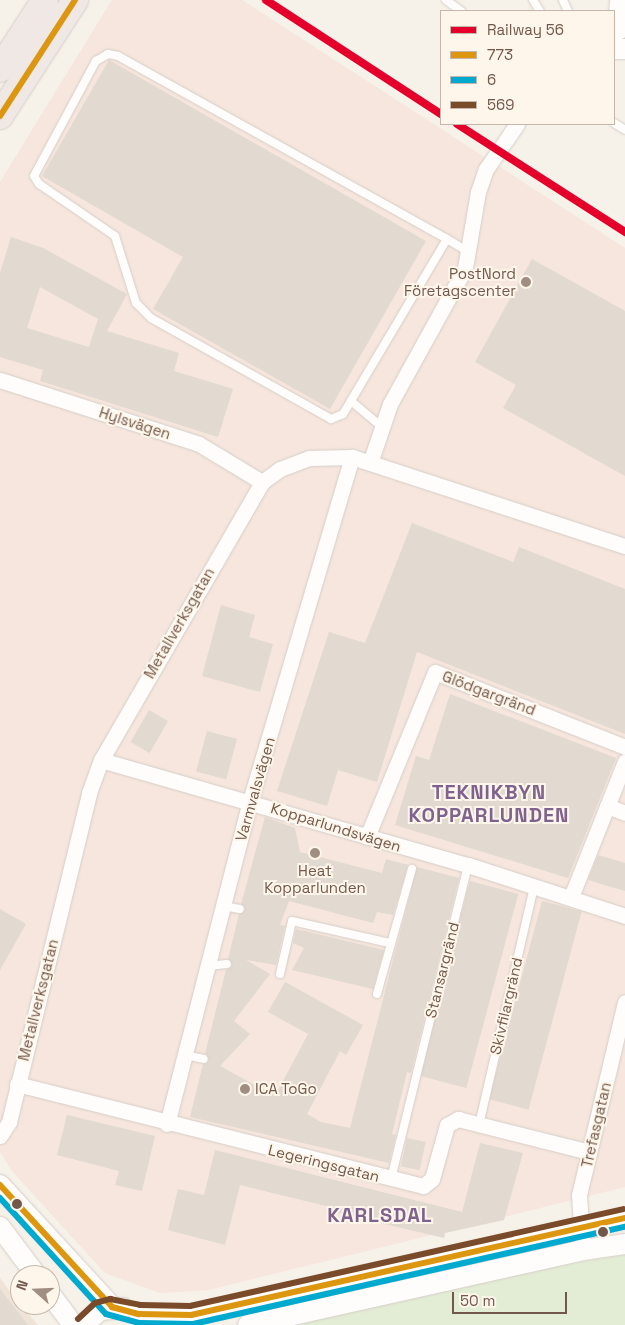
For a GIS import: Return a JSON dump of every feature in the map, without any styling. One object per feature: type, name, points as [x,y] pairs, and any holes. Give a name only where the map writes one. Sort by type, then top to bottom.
[{"type":"highway","points":[[0,69],[45,0]]},
{"type":"highway","points":[[0,116],[75,0]]},
{"type":"main road","points":[[620,0],[618,34],[625,49]]},
{"type":"main road","points":[[0,1185],[112,1307],[144,1320],[191,1315],[581,1225],[625,1218]]},
{"type":"main road","points":[[0,1227],[28,1265]]},
{"type":"main road","points":[[248,1325],[583,1250],[625,1244]]},
{"type":"main road","points":[[60,1307],[73,1325]]},
{"type":"main road","points":[[84,1325],[100,1310],[112,1307]]},
{"type":"street","points":[[370,463],[390,404],[466,268],[478,192],[486,169],[516,125]]},
{"type":"street","name":"Hylsvägen","points":[[0,380],[199,444],[262,482]]},
{"type":"street","name":"Metallverksgatan","points":[[0,1136],[9,1122],[89,792],[101,760],[262,482],[280,469],[309,458],[352,457],[625,546]]},
{"type":"street","name":"Varmvalsvägen","points":[[167,1124],[250,801],[352,457]]},
{"type":"street","name":"Glödgargränd","points":[[367,837],[435,672],[625,747]]},
{"type":"street","name":"Kopparlundsvägen","points":[[101,760],[250,801],[570,897]]},
{"type":"street","points":[[625,761],[570,897],[625,916]]},
{"type":"street","points":[[607,806],[625,813]]},
{"type":"street","name":"Trefasgatan","points":[[583,1250],[579,1195],[625,1002]]},
{"type":"street","name":"Legeringsgatan","points":[[17,1084],[167,1124],[327,1157],[390,1180],[422,1186],[432,1179],[447,1125],[458,1119],[478,1126],[589,1152]]},
{"type":"lane","points":[[446,0],[460,10]]},
{"type":"lane","points":[[447,239],[343,414],[331,419],[321,416],[151,318],[136,304],[115,236],[39,184],[34,176],[37,166],[96,61],[108,54],[118,56],[447,239],[469,252]]},
{"type":"lane","points":[[351,401],[382,427]]},
{"type":"lane","name":"Stansargränd","points":[[390,1180],[468,865]]},
{"type":"lane","points":[[377,994],[412,869]]},
{"type":"lane","name":"Skivfilargränd","points":[[478,1126],[534,886]]},
{"type":"lane","points":[[224,906],[240,909]]},
{"type":"lane","points":[[280,974],[292,921],[390,943]]},
{"type":"lane","points":[[208,966],[227,964]]},
{"type":"lane","points":[[185,1055],[204,1059]]},
{"type":"shaded area","points":[[112,0],[242,0],[625,248],[625,1187],[209,1290],[160,1293],[105,1273],[12,1171],[0,1152],[0,182]]},
{"type":"shaded area","points":[[0,1278],[10,1292],[10,1315],[29,1315],[38,1325],[0,1325]]},
{"type":"green space","points":[[625,1254],[625,1325],[293,1325],[532,1270]]},
{"type":"building","points":[[109,60],[426,241],[330,409],[153,309],[183,257],[42,176]]},
{"type":"building","points":[[11,237],[43,248],[127,294],[107,331],[179,353],[174,371],[233,389],[218,437],[40,381],[43,370],[0,357],[0,273]],"holes":[[[40,287],[98,319],[89,347],[27,328]]]},
{"type":"building","points":[[532,259],[625,311],[625,476],[503,408],[516,385],[475,362]]},
{"type":"building","points":[[412,523],[513,562],[519,547],[625,589],[625,734],[417,652],[377,782],[338,770],[327,806],[277,791],[329,632],[365,643]]},
{"type":"building","points":[[221,605],[255,615],[249,637],[273,644],[260,692],[202,676]]},
{"type":"building","points":[[450,694],[616,758],[568,878],[395,825],[416,756],[429,760]]},
{"type":"building","points":[[149,710],[168,721],[150,753],[130,742]]},
{"type":"building","points":[[207,731],[237,739],[226,780],[196,772]]},
{"type":"building","points":[[265,817],[295,828],[300,852],[382,873],[386,859],[408,865],[393,915],[377,912],[373,923],[289,901],[280,925],[285,926],[276,965],[246,960],[270,974],[234,1021],[250,1034],[220,1066],[275,1096],[308,1034],[268,1012],[285,982],[363,1025],[346,1055],[340,1051],[307,1114],[321,1122],[350,1128],[417,867],[459,878],[411,1073],[407,1072],[392,1134],[396,1135],[389,1163],[190,1117],[203,1064],[209,1061],[205,1054],[226,970],[232,966],[228,959],[239,914],[245,910],[241,904]]},
{"type":"building","points":[[598,855],[625,863],[625,891],[588,880]]},
{"type":"building","points":[[470,881],[518,894],[466,1088],[418,1075]]},
{"type":"building","points":[[542,901],[582,912],[529,1110],[489,1099]]},
{"type":"building","points":[[0,909],[26,924],[0,970]]},
{"type":"building","points":[[296,929],[384,950],[373,989],[292,970],[304,948],[293,943]]},
{"type":"building","points":[[67,1115],[155,1136],[142,1191],[115,1185],[119,1171],[57,1155]]},
{"type":"building","points":[[407,1138],[426,1142],[420,1170],[401,1166]]},
{"type":"building","points":[[480,1143],[523,1153],[504,1220],[445,1233],[444,1238],[329,1211],[330,1207],[240,1185],[225,1245],[168,1230],[178,1189],[204,1195],[215,1150],[462,1212]]},
{"type":"building","points":[[0,1289],[10,1302],[10,1315],[20,1315],[28,1325],[0,1325]]},
{"type":"rail line","name":"56","points":[[266,0],[440,113]]},
{"type":"rail line","name":"56","points":[[459,125],[625,232]]},
{"type":"transit line","name":"773","points":[[0,116],[75,0]]},
{"type":"transit line","name":"773","points":[[0,1185],[112,1307],[139,1314],[191,1315],[625,1218]]},
{"type":"transit line","name":"6","points":[[0,1198],[106,1314],[139,1323],[193,1324],[625,1227]]},
{"type":"transit line","name":"569","points":[[78,1319],[95,1303],[110,1299],[140,1305],[190,1306],[623,1209]]},
{"type":"place","name":"PostNord Företagscenter","points":[[526,282]]},
{"type":"place","name":"Heat Kopparlunden","points":[[315,853]]},
{"type":"place","name":"ICA ToGo","points":[[245,1089]]},
{"type":"district","name":"TEKNIKBYN KOPPARLUNDEN","points":[[489,804]]},
{"type":"district","name":"KARLSDAL","points":[[380,1215]]}]
